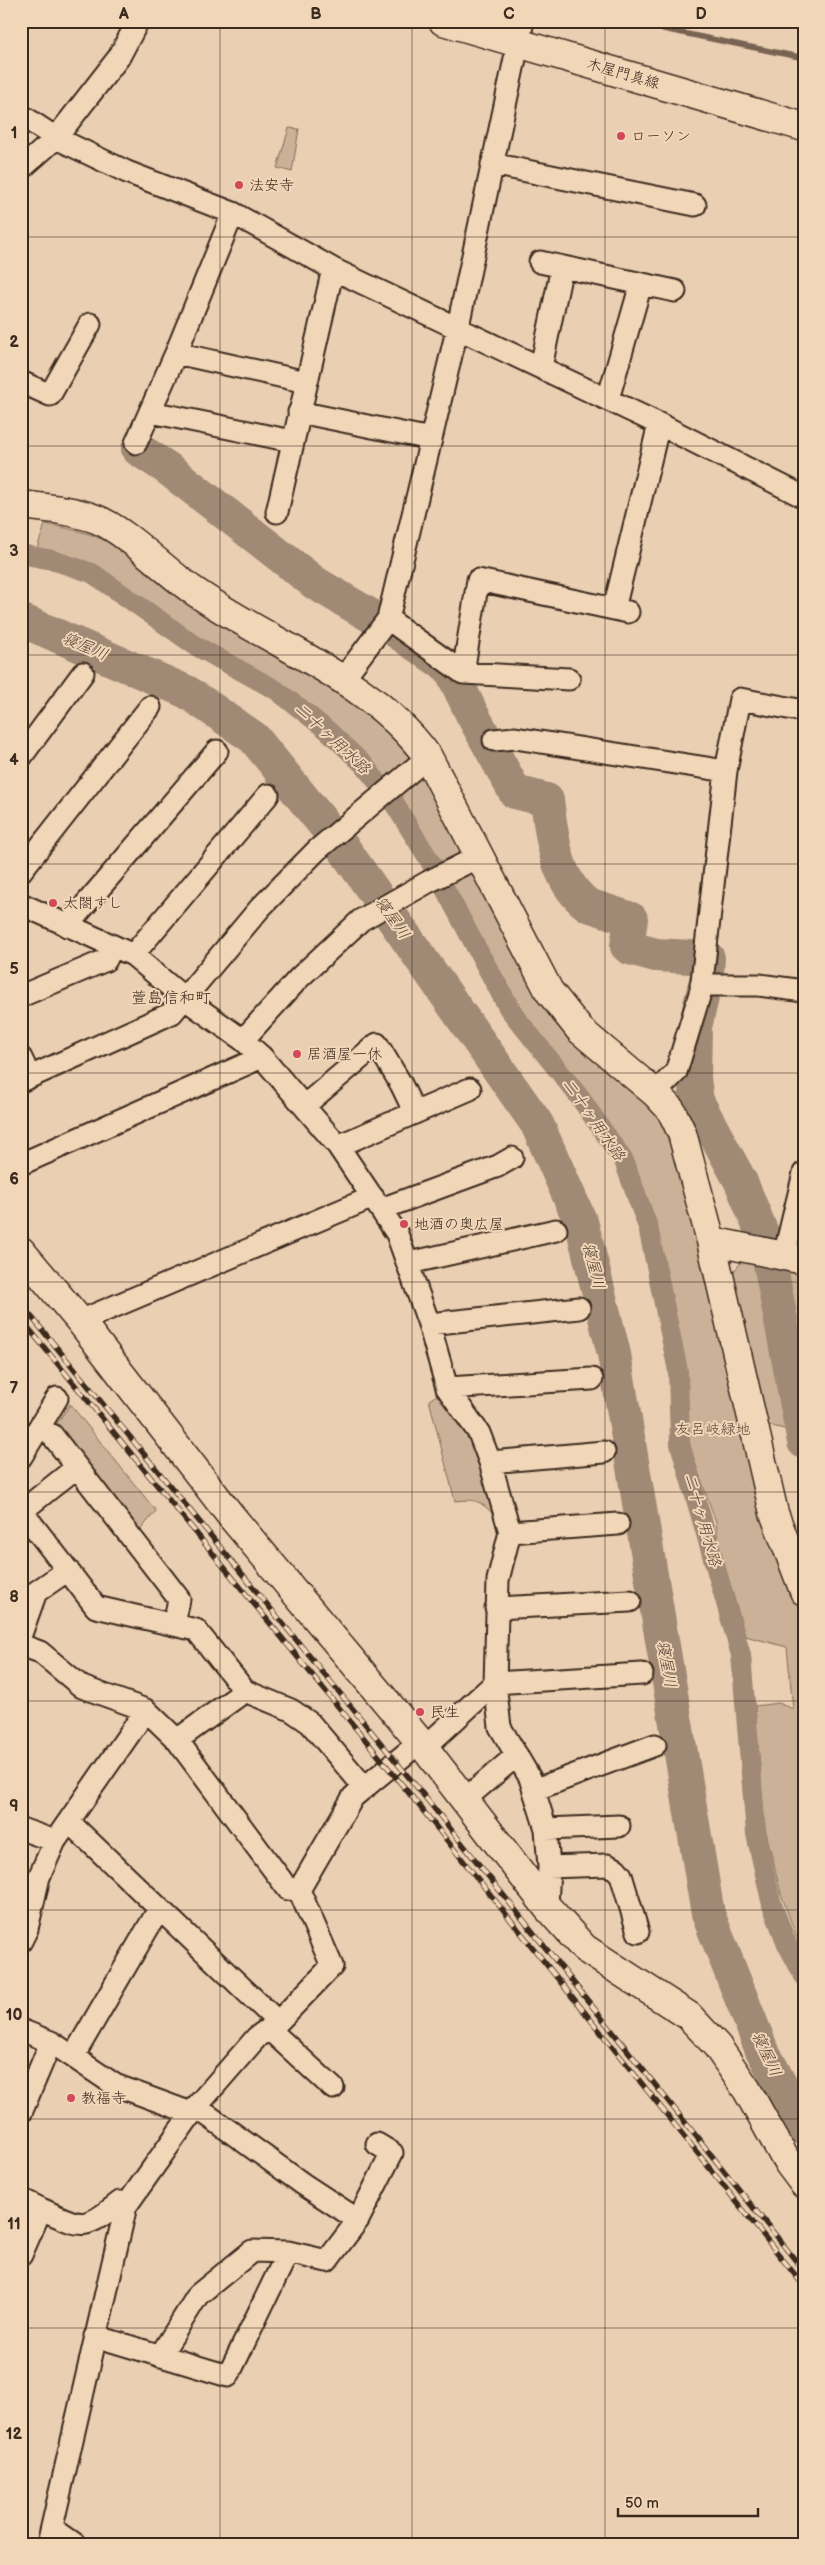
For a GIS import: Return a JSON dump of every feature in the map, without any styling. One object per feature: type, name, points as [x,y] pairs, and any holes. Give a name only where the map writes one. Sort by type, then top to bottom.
[{"type":"street","points":[[21,169],[56,138],[119,57],[138,21]]},
{"type":"street","name":"木屋門真線","points":[[443,21],[521,32],[804,127]]},
{"type":"street","points":[[343,679],[386,622],[458,326],[521,32]]},
{"type":"street","points":[[21,115],[56,138],[127,172],[233,213],[333,269],[458,326],[804,497]]},
{"type":"street","points":[[492,164],[695,206]]},
{"type":"street","points":[[136,443],[176,353],[233,213]]},
{"type":"street","points":[[540,262],[675,291]]},
{"type":"street","points":[[541,367],[562,267]]},
{"type":"street","points":[[277,512],[333,269]]},
{"type":"street","points":[[608,399],[640,284]]},
{"type":"street","points":[[21,382],[50,396],[90,324]]},
{"type":"street","points":[[176,353],[306,382]]},
{"type":"street","points":[[151,412],[292,441]]},
{"type":"street","points":[[299,412],[431,440]]},
{"type":"street","points":[[463,673],[478,580],[621,611],[658,424]]},
{"type":"street","points":[[21,505],[73,512],[97,520],[113,529],[191,589],[343,679],[402,728],[418,765],[548,991],[580,1030],[655,1093],[671,1110],[682,1133],[711,1241],[774,1513],[804,1591]]},
{"type":"street","points":[[386,622],[463,673],[569,679]]},
{"type":"street","points":[[21,757],[83,674]]},
{"type":"street","points":[[655,1093],[676,1072],[701,985],[726,771],[740,699],[804,711]]},
{"type":"street","points":[[21,871],[150,707]]},
{"type":"street","points":[[494,740],[515,738],[726,771]]},
{"type":"street","points":[[67,926],[217,751]]},
{"type":"street","points":[[21,1058],[26,1079],[172,1013],[186,1000],[260,908],[323,845],[418,765]]},
{"type":"street","points":[[133,955],[268,795]]},
{"type":"street","points":[[243,1040],[298,978],[361,920],[428,882],[474,860]]},
{"type":"street","points":[[21,904],[133,955],[186,1000],[243,1040],[262,1057],[338,1146],[397,1234],[409,1263],[429,1324],[447,1388],[479,1433],[490,1462],[510,1532],[498,1580],[495,1683],[500,1727],[517,1755],[534,1790],[546,1829],[549,1866],[547,1907]]},
{"type":"street","points":[[21,996],[106,960],[114,946]]},
{"type":"street","points":[[701,985],[759,985],[804,991]]},
{"type":"street","points":[[304,1106],[377,1044],[401,1084],[415,1113]]},
{"type":"street","points":[[21,1164],[262,1057]]},
{"type":"street","points":[[338,1146],[470,1089]]},
{"type":"street","points":[[80,1322],[377,1203],[498,1166],[512,1158]]},
{"type":"street","points":[[711,1241],[794,1258],[804,1173]]},
{"type":"street","points":[[409,1263],[556,1230]]},
{"type":"street","points":[[21,1251],[80,1322],[231,1516],[422,1745],[547,1907],[584,1948],[689,2016],[711,2040],[746,2090],[786,2160],[804,2184]]},
{"type":"street","points":[[429,1324],[579,1308]]},
{"type":"street","points":[[447,1388],[592,1378]]},
{"type":"street","points":[[21,1458],[57,1398]]},
{"type":"street","points":[[52,1435],[179,1599],[174,1625]]},
{"type":"street","points":[[490,1462],[604,1452]]},
{"type":"street","points":[[76,1467],[22,1510],[96,1607],[196,1630],[244,1692],[292,1710],[310,1724],[365,1788]]},
{"type":"street","points":[[510,1532],[618,1524]]},
{"type":"street","points":[[21,1634],[36,1592],[68,1570]]},
{"type":"street","points":[[496,1608],[630,1601]]},
{"type":"street","points":[[21,1645],[40,1652],[82,1687],[146,1710],[177,1740],[288,1888],[299,1890]]},
{"type":"street","points":[[299,1890],[353,1797],[422,1745],[495,1683],[642,1674]]},
{"type":"street","points":[[177,1740],[244,1692]]},
{"type":"street","points":[[21,1941],[27,1929],[39,1877],[55,1841],[146,1710]]},
{"type":"street","points":[[534,1790],[655,1745]]},
{"type":"street","points":[[464,1800],[517,1755]]},
{"type":"street","points":[[68,1822],[159,1909],[333,2088]]},
{"type":"street","points":[[546,1829],[619,1826]]},
{"type":"street","points":[[21,1829],[55,1841]]},
{"type":"street","points":[[549,1866],[607,1865],[616,1869],[621,1876],[638,1932]]},
{"type":"street","points":[[75,2544],[50,2536],[126,2206],[194,2110],[257,2037],[274,2026],[332,1966],[299,1890]]},
{"type":"street","points":[[73,2057],[159,1909]]},
{"type":"street","points":[[21,2030],[52,2042],[115,2085],[194,2110],[358,2220]]},
{"type":"street","points":[[21,2114],[52,2042]]},
{"type":"street","points":[[160,2356],[198,2295],[252,2251],[288,2252],[327,2261],[358,2220],[392,2153],[377,2144]]},
{"type":"street","points":[[21,2199],[78,2225],[93,2223],[120,2202],[126,2206]]},
{"type":"street","points":[[21,2255],[41,2209]]},
{"type":"street","points":[[95,2336],[228,2376],[288,2252]]},
{"type":"green space","points":[[289,128],[299,129],[292,172],[277,168]]},
{"type":"green space","name":"友呂岐緑地","points":[[45,524],[86,533],[110,543],[173,592],[312,674],[372,718],[398,744],[421,774],[553,1021],[568,1037],[651,1105],[664,1124],[674,1151],[759,1500],[804,1617],[804,1958],[781,1894],[765,1828],[755,1706],[779,1703],[793,1709],[787,1647],[745,1636],[720,1564],[716,1522],[693,1457],[687,1446],[685,1364],[649,1206],[638,1173],[624,1144],[531,1026],[398,790],[341,730],[305,700],[169,621],[124,585],[105,574],[70,557],[37,549]]},
{"type":"green space","points":[[742,1261],[804,1274],[804,1434],[768,1425],[732,1274]]},
{"type":"green space","points":[[440,1393],[473,1441],[500,1511],[494,1515],[481,1503],[468,1500],[455,1501],[429,1400]]},
{"type":"green space","points":[[70,1404],[156,1511],[137,1534],[54,1428]]},
{"type":"waterway","points":[[624,21],[804,58]]},
{"type":"waterway","points":[[138,449],[167,468],[315,583],[390,627],[450,668],[471,712],[515,792],[547,800],[553,843],[568,884],[588,905],[631,919],[627,946],[656,955],[708,958],[707,976],[695,1027],[694,1079],[697,1101],[741,1182],[762,1233],[771,1268],[804,1442]]},
{"type":"waterway","name":"二十ヶ用水路","points":[[21,554],[52,560],[92,573],[196,646],[276,690],[327,730],[364,765],[393,802],[430,861],[509,1009],[578,1095],[624,1161],[648,1227],[678,1371],[680,1444],[741,1655],[756,1834],[772,1905],[787,1944],[804,1976]]},
{"type":"waterway","name":"寝屋川","points":[[21,620],[187,692],[254,738],[344,849],[537,1124],[582,1225],[614,1354],[708,1914],[761,2048],[804,2129]]},
{"type":"railway","points":[[21,1304],[425,1797],[804,2271]]},
{"type":"railway","points":[[21,1319],[417,1803],[804,2286]]},
{"type":"place","name":"ローソン","points":[[621,136]]},
{"type":"place","name":"法安寺","points":[[239,185]]},
{"type":"place","name":"太閤すし","points":[[53,903]]},
{"type":"place","name":"居酒屋一休","points":[[297,1054]]},
{"type":"place","name":"地酒の奥広屋","points":[[404,1224]]},
{"type":"place","name":"民生","points":[[420,1712]]},
{"type":"place","name":"教福寺","points":[[71,2098]]},
{"type":"district","name":"萱島信和町","points":[[171,998]]}]
